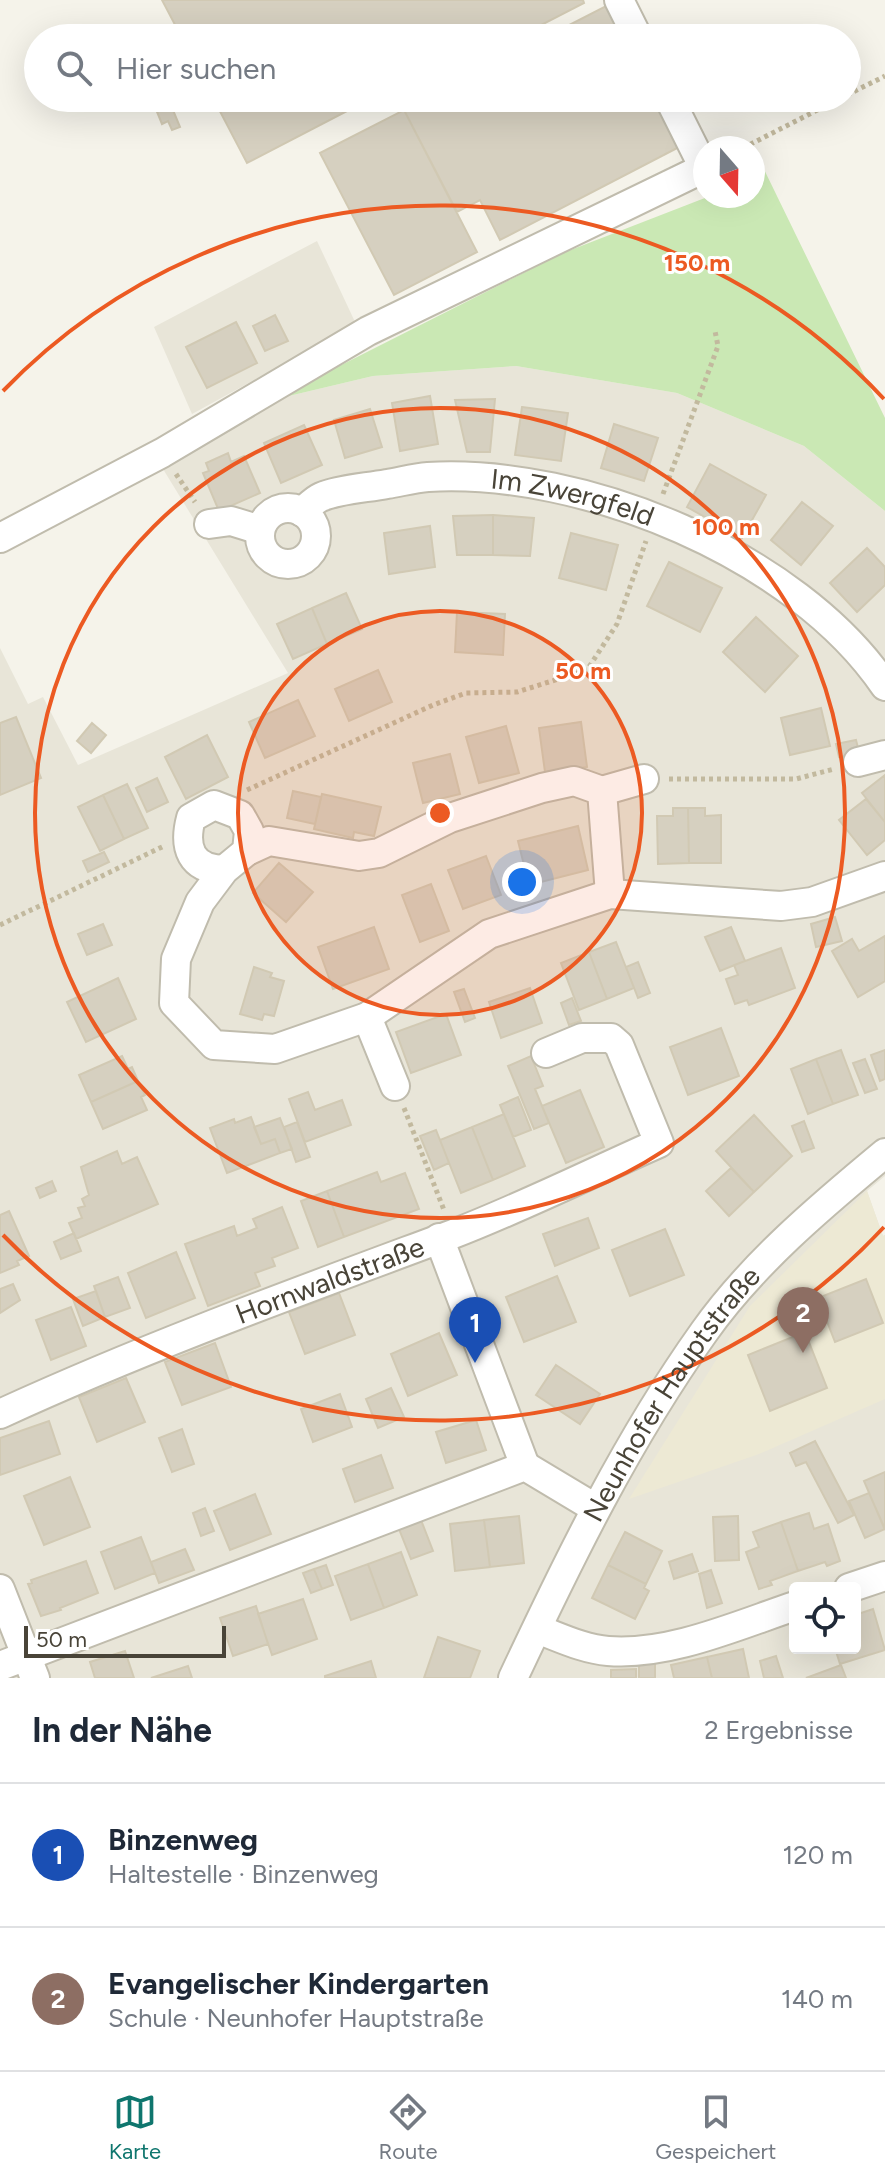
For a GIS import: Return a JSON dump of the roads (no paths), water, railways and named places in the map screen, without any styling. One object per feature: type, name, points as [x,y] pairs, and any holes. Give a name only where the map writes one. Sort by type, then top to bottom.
[{"type":"street","points":[[619,0],[631,24]]},
{"type":"street","points":[[0,538],[162,453],[368,331],[704,168],[676,112]]},
{"type":"street","name":"Im Zwergfeld","points":[[260,530],[265,520],[281,509],[302,512],[321,497],[427,477],[486,478],[547,486],[655,516],[755,568],[805,603],[852,644],[885,686]]},
{"type":"street","points":[[209,524],[231,521],[260,530],[263,549],[268,557],[286,565],[307,557],[314,548],[315,527],[302,512]]},
{"type":"street","points":[[644,779],[602,791],[574,781],[542,788],[450,818],[379,853],[359,856],[269,841],[247,851],[224,870],[200,902],[176,959],[174,1003],[214,1045],[275,1049],[367,1017],[489,934],[610,894],[781,906],[812,902],[885,876]]},
{"type":"street","points":[[602,791],[610,894]]},
{"type":"street","points":[[224,870],[208,870],[191,855],[186,835],[191,818],[214,805],[240,815],[249,831],[247,851]]},
{"type":"street","points":[[367,1017],[395,1086]]},
{"type":"street","name":"Hornwaldstraße","points":[[0,1414],[92,1372],[237,1314],[446,1236],[659,1143],[619,1045],[611,1038],[582,1038],[546,1053]]},
{"type":"street","name":"Neunhofer Hauptstraße","points":[[513,1678],[595,1508],[705,1331],[749,1278],[885,1153]]},
{"type":"street","points":[[446,1236],[525,1466],[595,1508]]},
{"type":"street","points":[[0,1589],[21,1667],[525,1466]]},
{"type":"street","points":[[861,1584],[885,1576]]},
{"type":"street","points":[[537,1629],[583,1646],[607,1651],[637,1650],[696,1639],[789,1608]]},
{"type":"place","name":"Evangelischer Kindergarten","points":[[803,1353]]},
{"type":"place","name":"Binzenweg","points":[[475,1363]]}]
